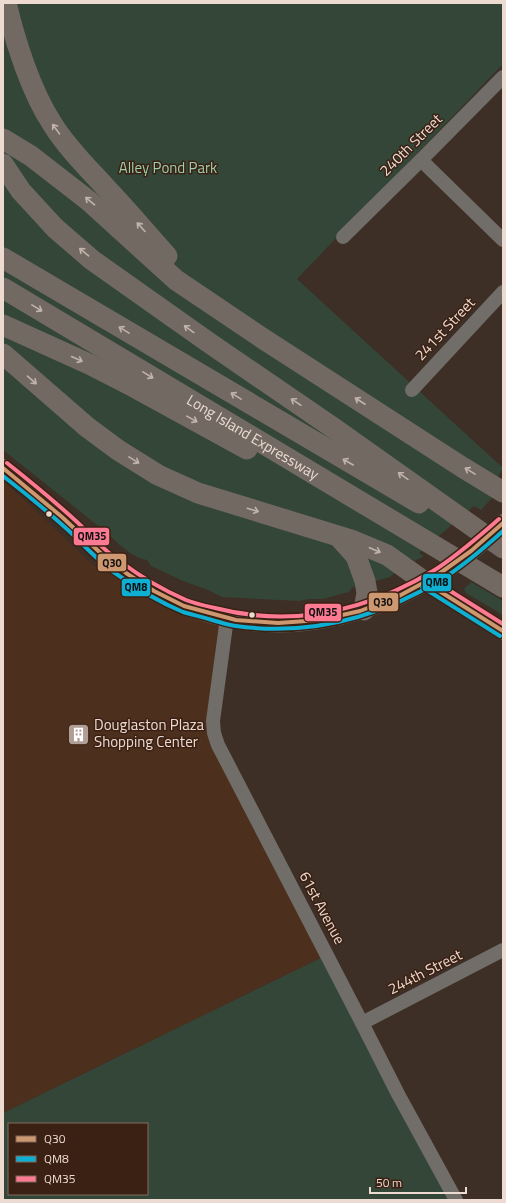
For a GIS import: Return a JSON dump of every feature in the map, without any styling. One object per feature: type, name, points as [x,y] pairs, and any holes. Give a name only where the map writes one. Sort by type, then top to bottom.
[{"type":"highway","points":[[6,3],[23,58],[37,95],[53,125],[78,158],[183,273],[218,304],[262,338]]},
{"type":"highway","points":[[3,139],[31,156],[89,201],[176,280],[262,338],[503,492]]},
{"type":"highway","points":[[3,164],[21,191],[50,223],[92,260],[208,342],[332,426],[503,548]]},
{"type":"highway","name":"Long Island Expressway","points":[[3,258],[503,552]]},
{"type":"highway","name":"Long Island Expressway","points":[[3,288],[503,587]]},
{"type":"highway","points":[[3,325],[89,364],[134,387],[503,587]]},
{"type":"highway","points":[[3,354],[87,427],[118,450],[158,475],[198,493],[351,540],[387,555],[432,578]]},
{"type":"highway","points":[[339,536],[356,556],[365,581],[367,593],[364,610]]},
{"type":"main road","points":[[3,468],[23,483],[116,566],[170,598],[193,609],[227,618],[273,623],[308,622],[334,618],[364,610],[395,598],[432,578],[479,544],[503,523]]},
{"type":"main road","points":[[432,578],[503,631]]},
{"type":"street","name":"240th Street","points":[[342,236],[421,160],[503,77]]},
{"type":"street","points":[[421,160],[503,240]]},
{"type":"street","name":"241st Street","points":[[412,390],[503,292]]},
{"type":"street","name":"61st Avenue","points":[[227,618],[213,721],[214,733],[218,745],[398,1094],[456,1200]]},
{"type":"street","name":"244th Street","points":[[362,1023],[503,950]]},
{"type":"shaded area","name":"Douglaston Plaza Shopping Center","points":[[3,480],[94,566],[193,609],[227,618],[213,721],[327,955],[3,1113]]},
{"type":"green space","name":"Alley Pond Park","points":[[3,3],[503,3],[503,64],[297,279],[503,468],[491,490],[493,497],[481,510],[474,506],[419,553],[424,556],[415,561],[411,559],[390,577],[353,587],[349,592],[323,599],[299,601],[222,597],[151,566],[147,560],[141,559],[131,553],[3,450]]},
{"type":"green space","points":[[471,582],[503,601],[503,615],[466,593],[464,589]]},
{"type":"green space","points":[[327,955],[452,1200],[3,1200],[3,1113]]},
{"type":"transit line","name":"QM35","points":[[7,463],[76,521],[109,553],[144,578],[169,592],[190,601],[244,614],[300,616],[355,606],[382,596],[408,585],[433,571],[467,546],[499,519]]},
{"type":"transit line","name":"Q30","points":[[3,468],[62,517],[108,560],[126,573],[154,591],[184,606],[236,620],[278,623],[320,620],[360,611],[399,596],[436,576],[471,551],[503,523]]},
{"type":"transit line","name":"QM8","points":[[3,476],[36,502],[103,563],[131,584],[156,599],[183,612],[236,626],[263,628],[316,626],[367,614],[391,605],[439,581],[472,558],[503,531]]},
{"type":"transit line","name":"QM35","points":[[428,577],[503,624]]},
{"type":"transit line","name":"Q30","points":[[425,582],[503,631]]},
{"type":"transit line","name":"QM8","points":[[422,587],[500,636]]},
{"type":"place","name":"Douglaston Plaza Shopping Center","points":[[79,734]]}]
